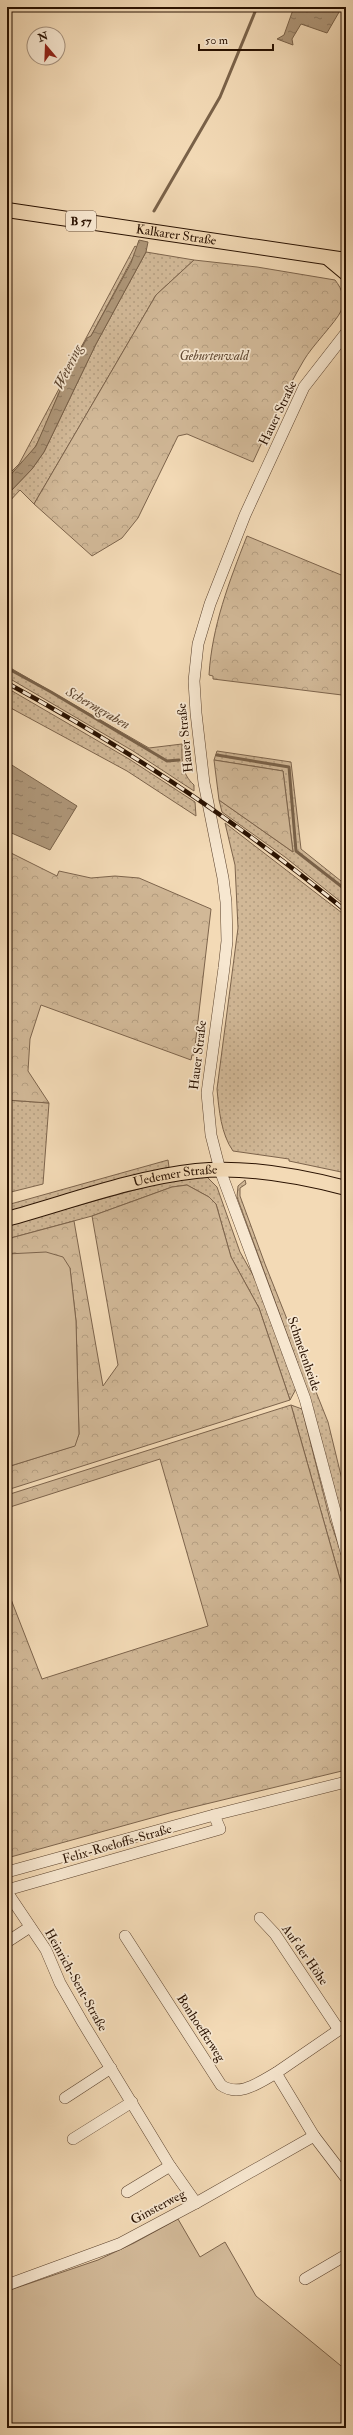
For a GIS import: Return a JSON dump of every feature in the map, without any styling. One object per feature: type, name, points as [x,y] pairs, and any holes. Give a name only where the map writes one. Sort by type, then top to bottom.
[{"type":"main road","name":"Kalkarer Straße","points":[[7,210],[346,260]]},
{"type":"main road","points":[[328,258],[346,273]]},
{"type":"main road","name":"Uedemer Straße","points":[[7,1219],[161,1177],[196,1171],[248,1170],[346,1188]]},
{"type":"street","name":"Hauer Straße","points":[[220,1170],[212,1135],[207,1093],[227,941],[226,902],[223,878],[204,783],[196,713],[194,681],[198,644],[210,604],[245,515],[304,387],[346,333]]},
{"type":"street","name":"Schmelenheide","points":[[220,1170],[305,1399],[346,1552]]},
{"type":"street","name":"Felix-Roeloffs-Straße","points":[[7,1872],[214,1815],[346,1782]]},
{"type":"street","name":"Felix-Roeloffs-Straße","points":[[7,1891],[220,1829],[214,1815]]},
{"type":"street","name":"Heinrich-Sent-Straße","points":[[7,1891],[46,1950],[60,1983],[71,2003],[170,2166],[196,2203]]},
{"type":"street","name":"Auf der Höhe","points":[[260,1918],[275,1934],[343,2028]]},
{"type":"street","name":"Heinrich-Sent-Straße","points":[[7,1942],[30,1927]]},
{"type":"street","name":"Bonhoefferweg","points":[[125,1936],[221,2085],[228,2090],[239,2090],[276,2073],[343,2028]]},
{"type":"street","points":[[65,2098],[111,2068]]},
{"type":"street","points":[[276,2073],[314,2136],[346,2178]]},
{"type":"street","points":[[73,2139],[132,2102]]},
{"type":"street","name":"Ginsterweg","points":[[7,2285],[119,2244],[196,2203],[314,2136]]},
{"type":"street","points":[[127,2192],[170,2166]]},
{"type":"street","points":[[305,2279],[345,2257]]},
{"type":"green space","points":[[135,246],[138,248],[91,336],[84,342],[80,349]]},
{"type":"green space","points":[[146,252],[194,260],[156,295],[34,504],[20,490],[7,504],[7,495],[32,469],[44,452],[96,344]]},
{"type":"green space","name":"Geburtenwald","points":[[194,260],[257,267],[335,280],[340,287],[342,295],[343,302],[341,311],[312,348],[297,372],[253,462],[187,434],[178,436],[138,518],[122,538],[92,556],[34,504],[156,295]]},
{"type":"green space","points":[[69,370],[35,447],[26,460],[7,479],[7,476],[19,464]]},
{"type":"green space","points":[[247,536],[346,577],[346,688],[342,695],[213,679],[213,676],[209,675],[214,639],[222,604]]},
{"type":"green space","points":[[7,666],[149,748],[182,744],[184,771],[194,785],[194,791],[133,751],[7,677]]},
{"type":"green space","points":[[7,688],[129,759],[195,802],[196,816],[127,771],[7,706]]},
{"type":"green space","points":[[217,751],[291,762],[301,849],[346,885],[346,906],[285,857],[222,812],[219,800],[293,852],[283,771],[214,760]]},
{"type":"green space","points":[[214,760],[283,771],[293,852],[219,800]]},
{"type":"green space","points":[[225,823],[346,916],[346,1173],[289,1161],[289,1159],[233,1151],[223,1129],[217,1089],[238,928],[235,865]]},
{"type":"green space","points":[[7,851],[57,876],[59,871],[91,878],[115,876],[139,878],[211,909],[194,1055],[192,1055],[191,1060],[41,1005],[30,1039],[28,1071],[49,1103],[7,1100]]},
{"type":"green space","points":[[7,1100],[49,1103],[43,1184],[7,1193]]},
{"type":"green space","points":[[168,1160],[169,1167],[7,1214],[7,1205]]},
{"type":"green space","points":[[206,1176],[217,1187],[240,1252],[258,1284],[296,1389],[290,1400],[259,1308],[231,1257],[216,1204],[209,1197],[187,1185],[172,1187],[92,1216],[7,1239],[7,1225],[171,1180]]},
{"type":"green space","points":[[245,1180],[246,1184],[240,1188],[240,1196],[265,1264],[328,1422],[346,1496],[346,1535],[296,1359],[237,1197],[238,1186]]},
{"type":"green space","points":[[187,1185],[209,1197],[216,1204],[231,1257],[259,1308],[290,1400],[7,1490],[7,1467],[74,1446],[79,1434],[76,1321],[70,1268],[15,1253],[7,1254],[7,1239],[74,1221],[103,1386],[118,1365],[92,1216],[172,1187]]},
{"type":"green space","points":[[46,1252],[63,1257],[70,1268],[76,1321],[79,1434],[75,1446],[7,1467],[7,1254]]},
{"type":"green space","points":[[291,1405],[302,1409],[330,1520],[346,1568],[346,1600]]},
{"type":"green space","points":[[291,1405],[346,1600],[346,1770],[173,1812],[7,1858],[7,1589],[42,1679],[208,1626],[160,1459],[7,1508],[7,1495]]},
{"type":"green space","points":[[178,2219],[200,2257],[225,2242],[256,2296],[346,2370],[346,2428],[7,2428],[7,2291],[98,2260],[134,2243]]},
{"type":"water","points":[[294,7],[342,7],[327,33],[301,24],[292,39],[293,45],[277,39],[284,35]]},
{"type":"water","points":[[139,240],[148,242],[146,252],[96,344],[44,452],[32,469],[7,495],[7,479],[36,446],[62,386],[87,338],[91,336],[131,263]]},
{"type":"water","points":[[7,762],[77,806],[50,850],[7,831]]},
{"type":"waterway","name":"Wetering","points":[[154,211],[220,97],[257,7]]},
{"type":"waterway","name":"Schermgraben","points":[[7,668],[51,692],[167,761],[179,760]]},
{"type":"waterway","name":"Schermgraben","points":[[217,755],[289,767],[296,851],[346,890]]},
{"type":"railway","points":[[7,683],[96,734],[182,789],[266,848],[346,911]]}]
